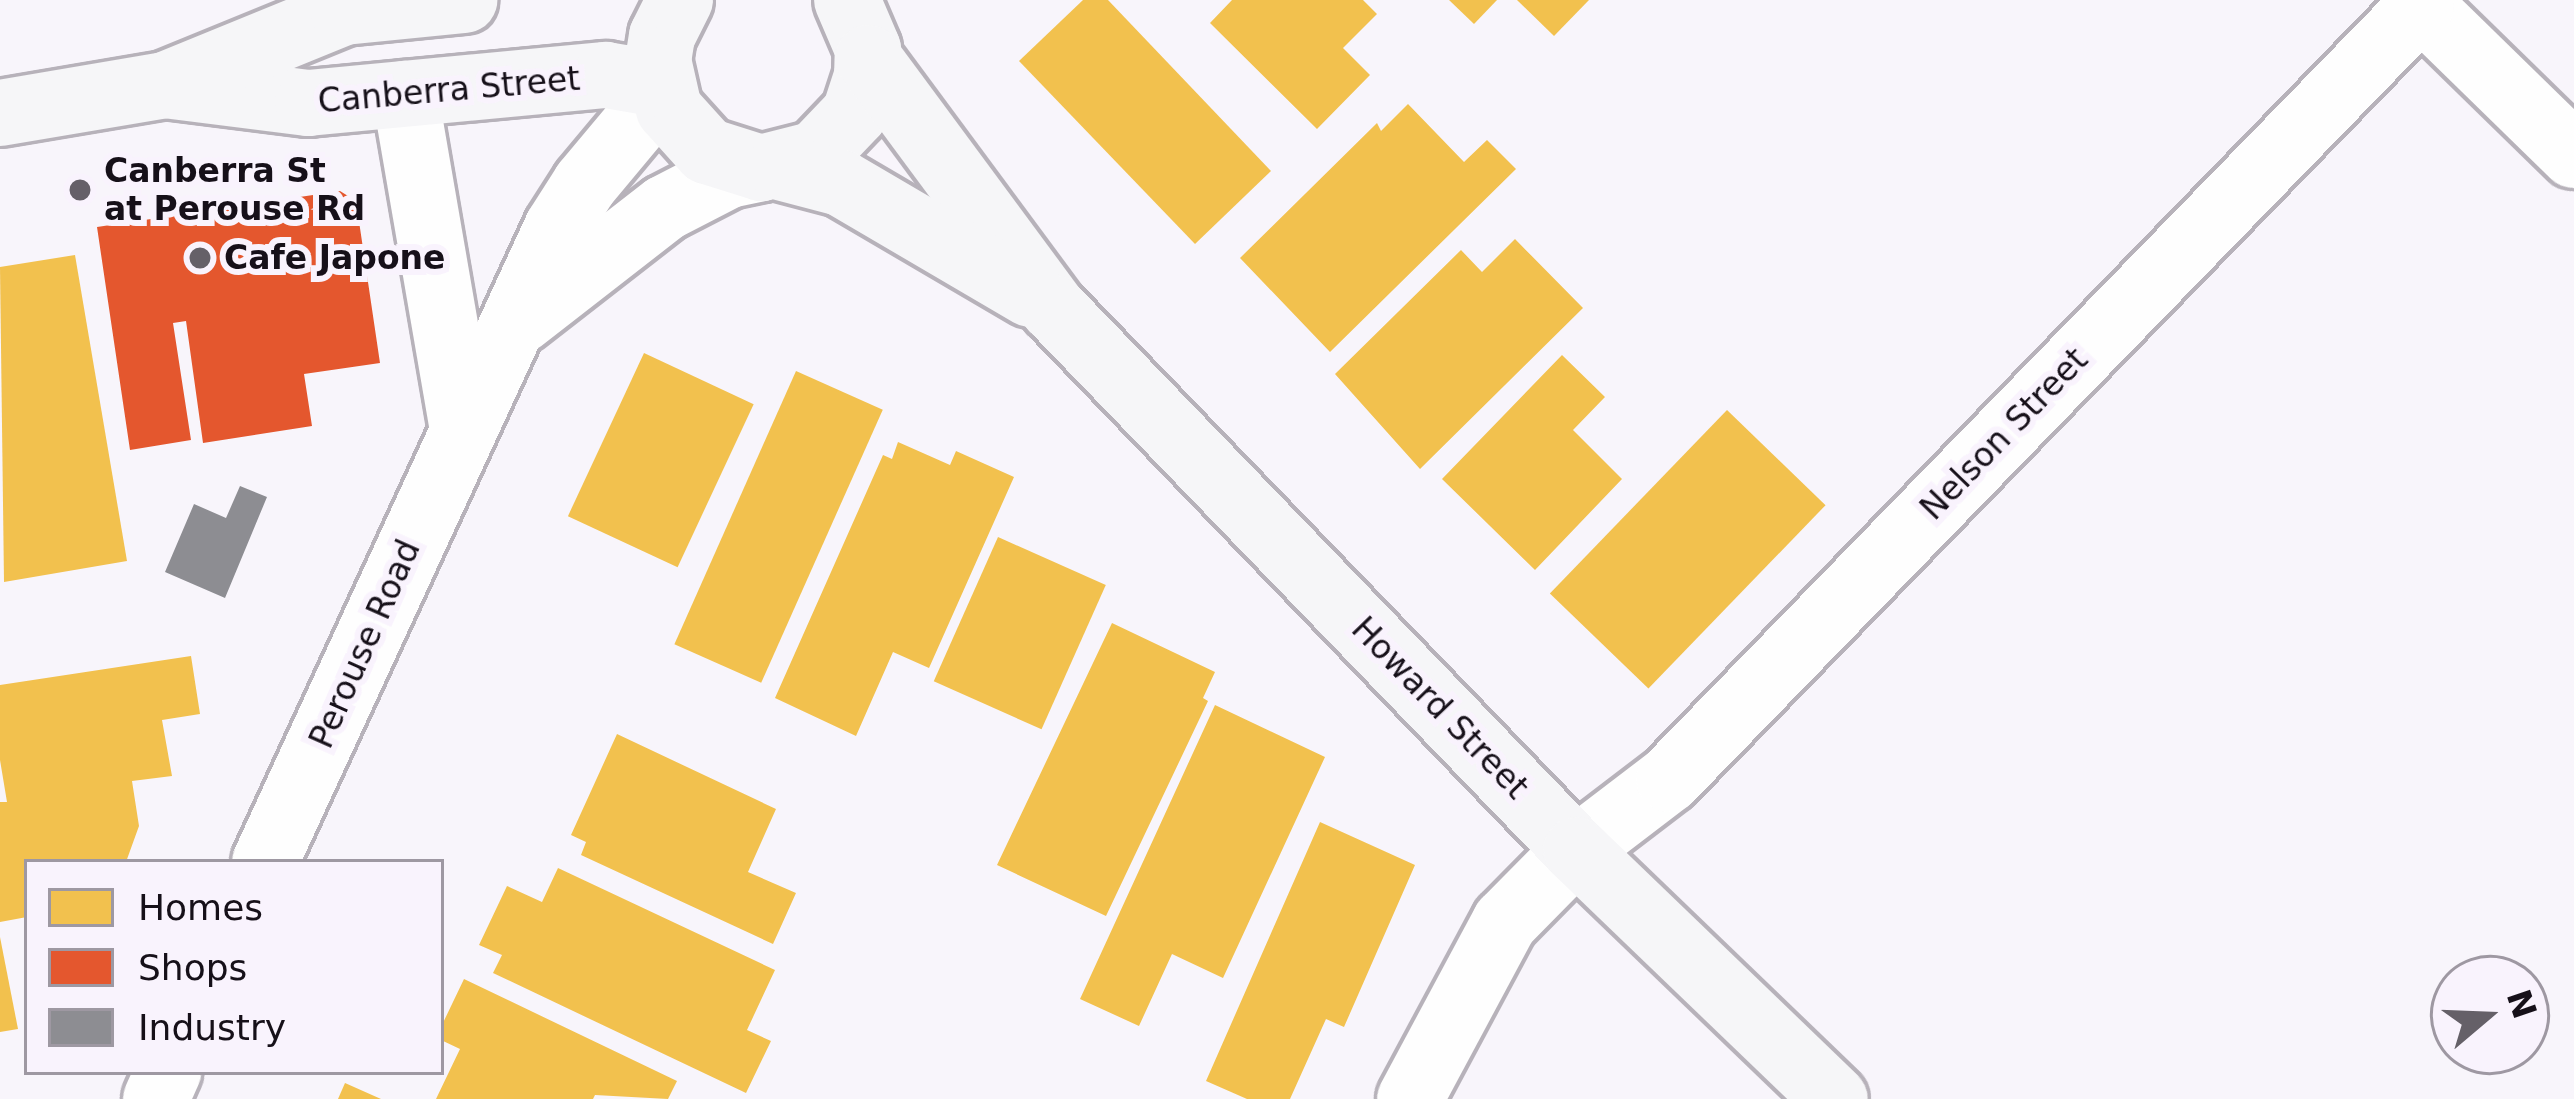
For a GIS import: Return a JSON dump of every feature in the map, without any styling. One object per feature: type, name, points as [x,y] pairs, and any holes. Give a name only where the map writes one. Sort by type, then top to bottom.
[{"type":"street","points":[[661,88],[662,36],[680,0]]},
{"type":"street","points":[[425,1],[405,94],[462,425]]},
{"type":"street","name":"Canberra Street","points":[[0,113],[165,85],[320,18],[425,1]]},
{"type":"street","points":[[2418,3],[2574,155]]},
{"type":"street","name":"Nelson Street","points":[[1410,1099],[1504,922],[1576,850],[1669,779],[2418,3]]},
{"type":"street","points":[[771,168],[815,154],[845,129],[863,95],[870,27]]},
{"type":"street","name":"Howard Street","points":[[870,27],[1053,308],[1576,850],[1835,1099]]},
{"type":"street","name":"Canberra Street","points":[[165,85],[308,103],[606,75],[661,88]]},
{"type":"street","name":"Howard Street","points":[[661,88],[692,140],[724,160],[826,178],[1053,308]]},
{"type":"street","name":"Perouse Road","points":[[266,859],[462,425],[572,202],[661,88]]},
{"type":"street","name":"Perouse Road","points":[[509,330],[664,208],[729,175],[771,168]]},
{"type":"building: Homes","points":[[1083,0],[1108,0],[1271,171],[1195,244],[1019,61]]},
{"type":"building: Homes","points":[[1232,0],[1363,0],[1377,14],[1343,48],[1370,75],[1317,129],[1210,23]]},
{"type":"building: Homes","points":[[1449,0],[1497,0],[1474,24]]},
{"type":"building: Homes","points":[[1517,0],[1589,0],[1554,36]]},
{"type":"building: Homes","points":[[1408,104],[1464,162],[1487,140],[1516,169],[1330,352],[1240,258],[1377,123],[1381,131]]},
{"type":"building: Homes","points":[[1515,239],[1583,308],[1420,469],[1335,374],[1461,250],[1482,272]]},
{"type":"building: Homes","points":[[75,255],[127,561],[4,582],[0,267]]},
{"type":"building: Homes","points":[[644,353],[754,404],[678,567],[568,516]]},
{"type":"building: Homes","points":[[1562,355],[1605,397],[1573,430],[1622,479],[1535,570],[1442,479]]},
{"type":"building: Homes","points":[[796,371],[883,410],[761,683],[674,644]]},
{"type":"building: Homes","points":[[1727,410],[1826,505],[1648,689],[1550,593]]},
{"type":"building: Homes","points":[[898,442],[950,465],[956,451],[1014,477],[929,668],[893,652],[856,736],[775,698],[883,455],[892,459]]},
{"type":"building: Homes","points":[[998,537],[1106,585],[1042,729],[934,681]]},
{"type":"building: Homes","points":[[1112,623],[1215,672],[1203,698],[1208,701],[1106,916],[997,865]]},
{"type":"building: Homes","points":[[191,656],[200,714],[162,720],[172,776],[132,781],[139,826],[127,859],[24,859],[24,918],[0,922],[0,802],[7,802],[0,760],[0,685]]},
{"type":"building: Homes","points":[[1215,705],[1325,757],[1223,978],[1172,954],[1139,1026],[1080,999]]},
{"type":"building: Homes","points":[[617,734],[776,809],[748,872],[796,893],[773,944],[581,855],[586,842],[571,835]]},
{"type":"building: Homes","points":[[1320,822],[1415,865],[1344,1027],[1326,1019],[1290,1099],[1247,1099],[1206,1081]]},
{"type":"building: Homes","points":[[558,868],[775,970],[747,1030],[771,1041],[746,1093],[493,973],[502,955],[479,945],[507,886],[542,902]]},
{"type":"building: Homes","points":[[0,937],[18,1029],[0,1032]]},
{"type":"building: Homes","points":[[464,979],[677,1081],[668,1099],[595,1095],[593,1099],[436,1099],[460,1049],[444,1041],[444,1021]]},
{"type":"building: Homes","points":[[345,1083],[381,1099],[338,1099]]},
{"type":"building: Shops","points":[[340,191],[356,201],[380,363],[304,374],[312,426],[203,443],[186,321],[173,323],[191,440],[130,450],[97,227]]},
{"type":"building: Industry","points":[[240,486],[267,497],[225,598],[165,572],[194,504],[226,518]]},
{"type":"place","name":"Canberra St at Perouse Rd","points":[[80,190]]},
{"type":"place","name":"Cafe Japone","points":[[200,258]]}]
